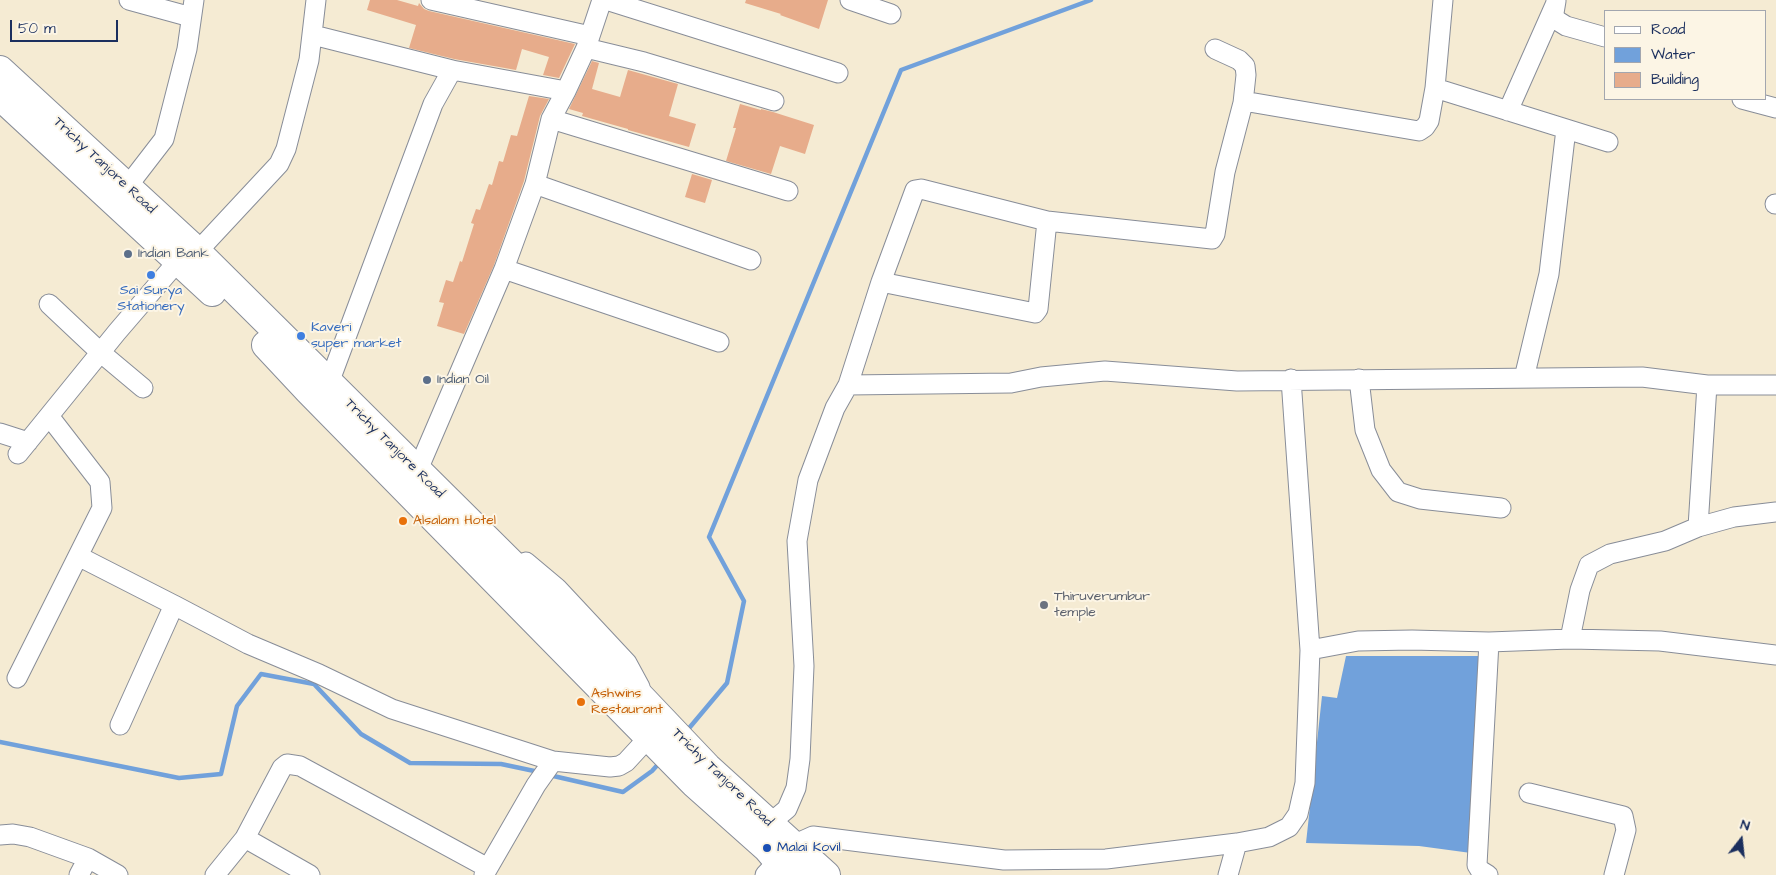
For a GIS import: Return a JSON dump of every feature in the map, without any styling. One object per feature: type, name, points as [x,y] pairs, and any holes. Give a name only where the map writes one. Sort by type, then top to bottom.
[{"type":"highway","name":"Trichy Tanjore Road","points":[[0,70],[127,187],[309,392],[654,728],[783,864],[826,875]]},
{"type":"highway","name":"Trichy Tanjore Road","points":[[0,96],[188,257],[329,383],[550,602],[654,728]]},
{"type":"highway","name":"Trichy Tanjore Road","points":[[700,775],[769,824],[783,864]]},
{"type":"street","points":[[127,187],[164,139],[187,49],[192,8],[129,0]]},
{"type":"street","points":[[0,433],[23,448],[100,352],[188,257],[279,164],[286,149],[309,60],[316,0]]},
{"type":"street","points":[[432,0],[588,42],[644,62],[774,101]]},
{"type":"street","points":[[417,472],[504,269],[535,184],[551,119],[566,92],[588,42],[602,0]]},
{"type":"street","points":[[606,0],[838,73]]},
{"type":"street","points":[[850,0],[891,14]]},
{"type":"street","points":[[1243,103],[1249,102],[1419,130],[1426,127],[1429,121],[1435,88],[1443,0]]},
{"type":"street","points":[[1508,111],[1556,2]]},
{"type":"street","points":[[1556,2],[1555,18],[1558,21],[1566,26],[1604,37]]},
{"type":"street","points":[[313,35],[452,70],[566,92]]},
{"type":"street","points":[[769,824],[787,809],[796,788],[800,759],[804,666],[798,541],[808,480],[835,408],[848,385],[881,282],[915,190],[920,189],[1047,221],[1214,238],[1225,172],[1243,103],[1246,75],[1245,66],[1239,60],[1215,48]]},
{"type":"street","points":[[329,383],[433,104],[452,70]]},
{"type":"street","points":[[1435,88],[1608,142]]},
{"type":"street","points":[[1746,100],[1776,108]]},
{"type":"street","points":[[551,119],[788,191]]},
{"type":"street","points":[[1524,378],[1549,274],[1566,129]]},
{"type":"street","points":[[535,184],[750,260]]},
{"type":"street","points":[[881,282],[1035,313],[1038,309],[1047,221]]},
{"type":"street","points":[[504,269],[719,342]]},
{"type":"street","points":[[49,304],[142,388]]},
{"type":"street","points":[[848,385],[1011,383],[1041,377],[1105,371],[1237,380],[1642,377],[1707,385],[1776,385]]},
{"type":"street","points":[[1359,379],[1366,430],[1381,470],[1398,492],[1420,499],[1502,508]]},
{"type":"street","points":[[783,864],[813,836],[1004,860],[1106,859],[1237,843],[1269,837],[1289,827],[1298,814],[1305,783],[1310,650],[1290,380]]},
{"type":"street","points":[[1698,527],[1707,385]]},
{"type":"street","points":[[17,678],[102,508],[100,482],[49,416]]},
{"type":"street","points":[[1570,639],[1580,590],[1589,565],[1610,554],[1665,541],[1698,527],[1734,517],[1776,512]]},
{"type":"street","points":[[78,556],[248,644],[392,709],[551,764],[619,766],[626,762],[654,728]]},
{"type":"street","points":[[120,725],[174,605]]},
{"type":"street","points":[[1310,650],[1358,640],[1489,642],[1570,639],[1660,641],[1776,655]]},
{"type":"street","points":[[1488,875],[1480,870],[1477,865],[1489,642]]},
{"type":"street","points":[[215,875],[245,838],[282,768],[287,764],[300,766],[486,872],[536,785],[551,764]]},
{"type":"street","points":[[1530,793],[1623,816],[1626,830],[1614,875]]},
{"type":"street","points":[[0,835],[13,834],[30,837],[88,858],[118,875]]},
{"type":"street","points":[[245,838],[310,875]]},
{"type":"street","points":[[1228,875],[1237,843]]},
{"type":"street","points":[[79,875],[88,858]]},
{"type":"water","points":[[1346,656],[1484,656],[1471,853],[1419,846],[1306,843],[1322,696],[1337,698]]},
{"type":"building","points":[[370,0],[397,0],[418,6],[419,3],[424,9],[429,11],[575,44],[559,78],[543,75],[549,57],[522,49],[516,70],[454,59],[409,48],[416,25],[367,10]]},
{"type":"building","points":[[746,0],[828,0],[819,29],[781,14],[745,3]]},
{"type":"building","points":[[592,61],[599,63],[592,89],[620,97],[628,70],[678,84],[669,116],[696,124],[689,147],[582,116],[583,113],[569,109]]},
{"type":"building","points":[[529,96],[549,99],[540,116],[524,181],[494,265],[464,334],[437,326],[444,303],[439,302],[446,280],[453,282],[460,261],[462,262],[474,224],[471,223],[476,209],[480,210],[489,184],[492,185],[499,161],[503,162],[511,135],[517,136]]},
{"type":"building","points":[[740,104],[814,125],[805,154],[780,146],[771,174],[726,161],[736,128],[733,128]]},
{"type":"building","points":[[692,174],[712,180],[705,203],[685,197]]},
{"type":"waterway","points":[[685,733],[727,683],[744,601],[709,537],[901,70],[1091,0]]},
{"type":"waterway","points":[[0,742],[179,778],[221,774],[237,706],[261,674],[314,684],[361,734],[410,763],[501,764],[539,772]]},
{"type":"waterway","points":[[549,775],[623,792],[652,771],[661,761]]},
{"type":"place","name":"Indian Bank","points":[[128,254]]},
{"type":"place","name":"Sai Surya Stationery","points":[[151,275]]},
{"type":"place","name":"Kaveri super market","points":[[301,336]]},
{"type":"place","name":"Indian Oil","points":[[427,380]]},
{"type":"place","name":"Alsalam Hotel","points":[[403,521]]},
{"type":"place","name":"Thiruverumbur temple","points":[[1044,605]]},
{"type":"place","name":"Ashwins Restaurant","points":[[581,702]]},
{"type":"place","name":"Malai Kovil","points":[[767,848]]}]
